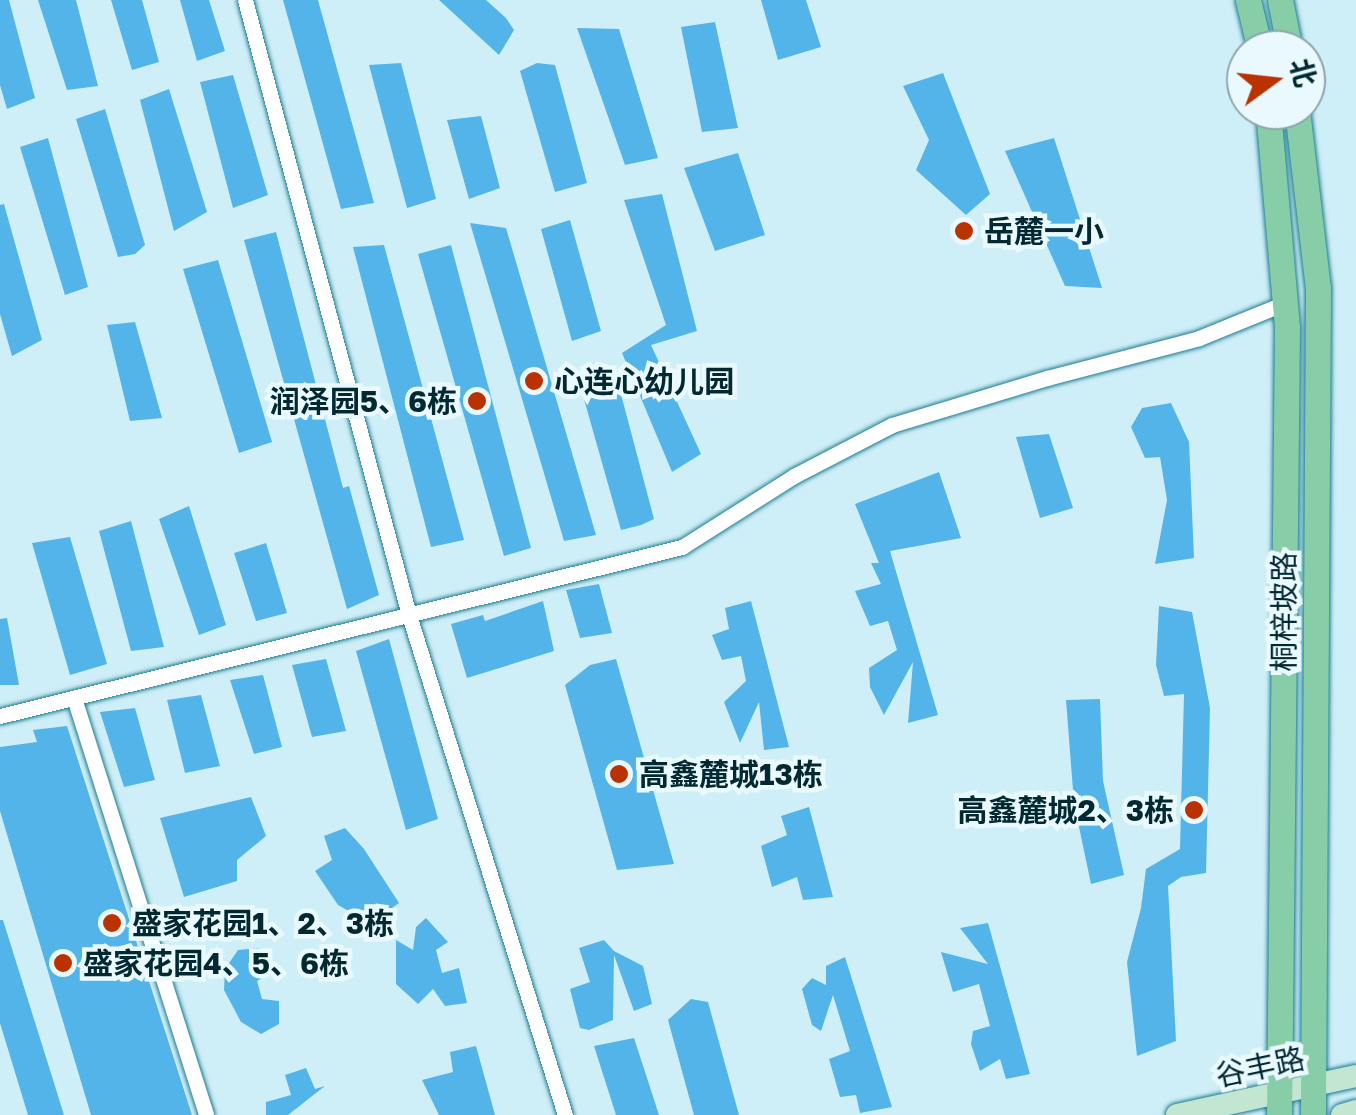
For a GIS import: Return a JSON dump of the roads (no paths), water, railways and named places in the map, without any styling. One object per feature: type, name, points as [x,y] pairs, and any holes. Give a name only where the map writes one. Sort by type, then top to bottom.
[{"type":"main road","points":[[1248,0],[1255,30]]},
{"type":"main road","points":[[1280,0],[1286,30]]},
{"type":"main road","name":"桐梓坡路","points":[[1270,130],[1285,302],[1280,1104]]},
{"type":"main road","name":"桐梓坡路","points":[[1299,130],[1318,288],[1314,1115]]},
{"type":"street","points":[[245,0],[409,615],[565,1115]]},
{"type":"street","points":[[0,716],[682,547],[794,476],[892,425],[1199,338],[1285,302]]},
{"type":"street","points":[[74,698],[206,1115]]},
{"type":"street","name":"谷丰路","points":[[1176,1115],[1280,1104],[1314,1088],[1356,1076]]},
{"type":"street","points":[[1342,1115],[1356,1111]]},
{"type":"place","name":"岳麓一小","points":[[964,231]]},
{"type":"place","name":"心连心幼儿园","points":[[534,381]]},
{"type":"place","name":"润泽园5、6栋","points":[[477,401]]},
{"type":"place","name":"高鑫麓城13栋","points":[[619,774]]},
{"type":"place","name":"高鑫麓城2、3栋","points":[[1194,810]]},
{"type":"place","name":"盛家花园1、2、3栋","points":[[112,923]]},
{"type":"place","name":"盛家花园4、5、6栋","points":[[63,963]]}]
